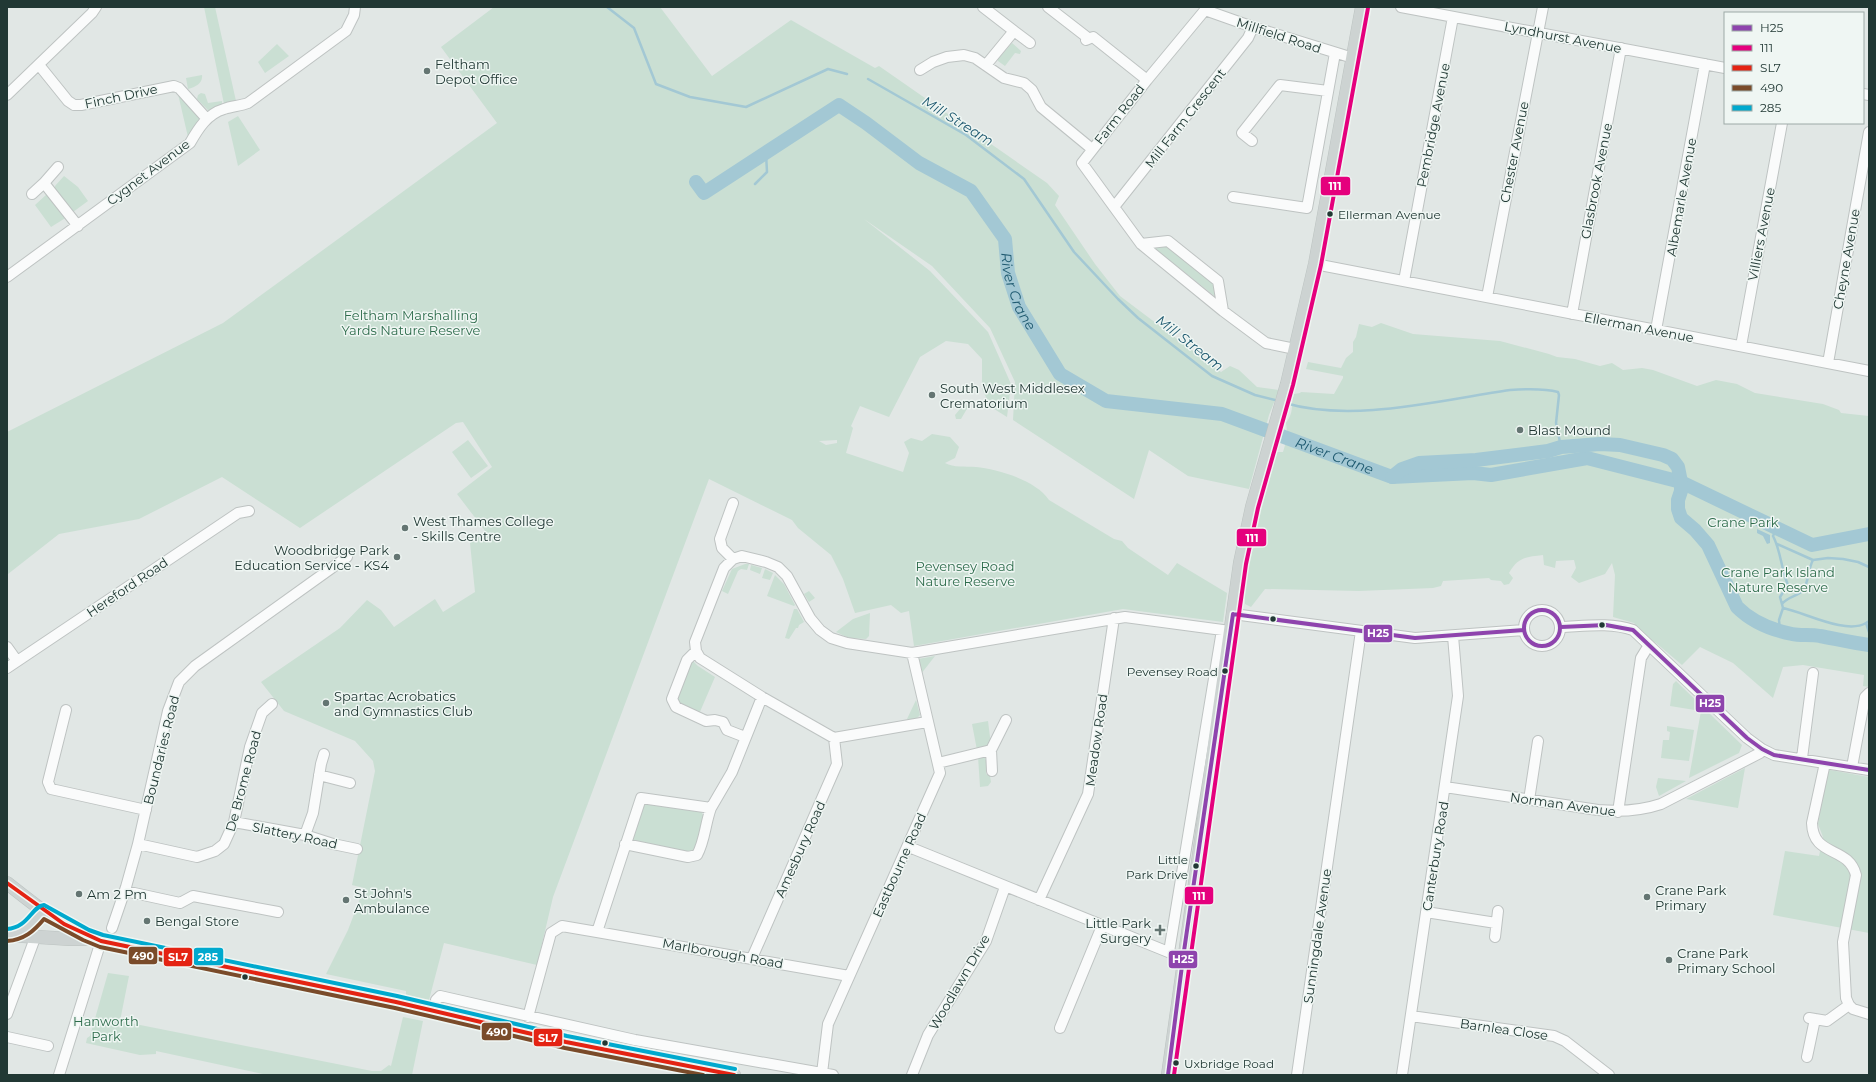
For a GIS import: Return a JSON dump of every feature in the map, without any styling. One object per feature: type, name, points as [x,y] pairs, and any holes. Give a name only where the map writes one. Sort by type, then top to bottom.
[{"type":"main road","points":[[1168,1075],[1226,630],[1233,614],[1240,563],[1252,507],[1284,396],[1315,264],[1363,7]]},
{"type":"main road","points":[[7,883],[43,911],[97,940]]},
{"type":"main road","points":[[10,936],[25,931],[43,911]]},
{"type":"main road","points":[[10,936],[97,940],[389,1000],[604,1050],[734,1075]]},
{"type":"street","points":[[7,95],[92,13],[96,7]]},
{"type":"street","name":"Cygnet Avenue","points":[[7,277],[190,144],[200,126],[207,119],[224,109],[238,107],[248,102],[346,31],[354,15],[355,7]]},
{"type":"street","points":[[983,7],[1030,43]]},
{"type":"street","name":"Farm Road","points":[[1048,7],[1087,39],[1093,37],[1147,80]]},
{"type":"street","name":"Lyndhurst Avenue","points":[[1401,7],[1724,68]]},
{"type":"street","name":"Chester Avenue","points":[[1487,298],[1543,7]]},
{"type":"street","name":"Farm Road","points":[[1114,207],[1082,162],[1205,10]]},
{"type":"street","name":"Millfield Road","points":[[1205,10],[1253,27],[1353,58]]},
{"type":"street","name":"Pembridge Avenue","points":[[1404,281],[1453,17]]},
{"type":"street","name":"Mill Farm Crescent","points":[[1114,207],[1248,38],[1253,27]]},
{"type":"street","points":[[920,70],[933,62],[947,57],[964,55],[975,58],[986,65],[1014,31]]},
{"type":"street","name":"Glasbrook Avenue","points":[[1572,314],[1621,48]]},
{"type":"street","points":[[1233,197],[1307,208],[1335,53]]},
{"type":"street","name":"Albemarle Avenue","points":[[1656,330],[1705,64]]},
{"type":"street","name":"Finch Drive","points":[[39,65],[68,101],[74,105],[81,105],[174,86],[179,88],[207,119]]},
{"type":"street","name":"Farm Road","points":[[986,65],[1004,78],[1024,83],[1032,90],[1040,107],[1092,149]]},
{"type":"street","points":[[1252,141],[1242,133],[1280,85],[1328,91]]},
{"type":"street","name":"Villiers Avenue","points":[[1740,346],[1782,124]]},
{"type":"street","name":"Cheyne Avenue","points":[[1828,363],[1864,186],[1869,132]]},
{"type":"street","points":[[32,194],[58,168]]},
{"type":"street","points":[[44,183],[78,226]]},
{"type":"street","points":[[1114,207],[1141,244],[1223,311],[1266,343],[1295,349]]},
{"type":"street","points":[[1141,244],[1168,241],[1218,281],[1223,311]]},
{"type":"street","name":"Ellerman Avenue","points":[[1315,264],[1869,371]]},
{"type":"street","points":[[733,503],[720,540],[722,548],[733,559]]},
{"type":"street","name":"Hereford Road","points":[[7,668],[238,513],[249,511]]},
{"type":"street","points":[[927,722],[834,738],[762,697],[700,658],[696,651],[695,642],[724,568],[733,559],[742,556],[778,567],[787,576],[810,618],[820,630],[831,638],[847,643],[912,654],[1125,617],[1226,630],[1169,952]]},
{"type":"street","name":"Boundaries Road","points":[[112,928],[125,891],[138,844],[168,711],[179,682],[195,666],[348,557]]},
{"type":"street","points":[[1541,610],[1552,612],[1560,621],[1561,627],[1557,639],[1547,646],[1541,646],[1530,641],[1524,630],[1524,624],[1530,614],[1541,610]]},
{"type":"street","points":[[1233,614],[1415,638],[1524,630]]},
{"type":"street","name":"Meadow Road","points":[[1039,900],[1088,794],[1114,618]]},
{"type":"street","points":[[1561,627],[1620,625],[1633,630],[1747,738],[1762,750],[1774,755],[1802,758],[1869,770]]},
{"type":"street","name":"Sunningdale Avenue","points":[[1297,1075],[1361,631]]},
{"type":"street","name":"Canterbury Road","points":[[1402,1075],[1458,696],[1453,636]]},
{"type":"street","points":[[1618,812],[1641,658],[1649,645]]},
{"type":"street","points":[[7,647],[17,661]]},
{"type":"street","points":[[696,651],[687,660],[672,699],[673,703],[676,707],[706,721],[715,720],[722,722],[727,730],[745,737]]},
{"type":"street","name":"Eastbourne Road","points":[[822,1073],[828,1024],[940,773],[912,654]]},
{"type":"street","points":[[1802,758],[1813,673]]},
{"type":"street","points":[[1852,767],[1865,697],[1869,693]]},
{"type":"street","points":[[625,844],[688,857],[697,855],[702,846],[706,822],[711,808],[732,772],[762,697]]},
{"type":"street","name":"De Brome Road","points":[[138,844],[196,858],[215,851],[224,844],[234,822],[259,709],[272,704]]},
{"type":"street","points":[[66,710],[48,782],[52,789],[146,810]]},
{"type":"street","points":[[992,771],[991,750],[1006,720]]},
{"type":"street","name":"Amesbury Road","points":[[752,958],[837,764],[834,738]]},
{"type":"street","points":[[1529,800],[1538,741]]},
{"type":"street","points":[[938,763],[991,750]]},
{"type":"street","name":"Norman Avenue","points":[[1445,787],[1618,812],[1645,809],[1661,804],[1760,753],[1762,750]]},
{"type":"street","points":[[305,835],[313,813],[324,754]]},
{"type":"street","points":[[1825,763],[1812,823],[1813,832],[1816,840],[1822,847],[1848,860],[1854,867],[1856,875],[1843,948],[1846,974],[1846,998],[1849,1005],[1859,1012],[1869,1014]]},
{"type":"street","points":[[319,775],[350,783]]},
{"type":"street","points":[[597,932],[642,794],[711,808]]},
{"type":"street","name":"Slattery Road","points":[[234,822],[305,835],[333,844],[357,849]]},
{"type":"street","points":[[908,847],[1183,958]]},
{"type":"street","name":"Woodlawn Drive","points":[[912,1075],[928,1035],[986,941],[1005,887]]},
{"type":"street","points":[[125,891],[180,903],[193,896],[278,912]]},
{"type":"street","points":[[1495,937],[1498,911]]},
{"type":"street","points":[[1426,912],[1496,923]]},
{"type":"street","name":"Marlborough Road","points":[[528,1017],[551,933],[562,926],[849,976]]},
{"type":"street","points":[[1060,1028],[1102,926]]},
{"type":"street","points":[[7,1014],[34,938]]},
{"type":"street","points":[[59,1075],[97,940]]},
{"type":"street","points":[[436,1000],[440,996],[635,1040],[833,1075]]},
{"type":"street","points":[[1808,1057],[1812,1018],[1827,1021],[1849,1005]]},
{"type":"street","name":"Barnlea Close","points":[[1411,1016],[1554,1036],[1565,1041],[1609,1075]]},
{"type":"street","points":[[7,1038],[48,1046]]},
{"type":"green space","points":[[204,7],[215,7],[236,101],[224,104]]},
{"type":"green space","points":[[494,7],[660,7],[712,76],[791,20],[875,68],[879,66],[1047,183],[1059,196],[1055,205],[1095,264],[1120,296],[1221,372],[1230,366],[1239,370],[1257,387],[1279,390],[1269,415],[1249,489],[1188,476],[1149,450],[1134,499],[1013,420],[1015,382],[990,328],[932,266],[864,219],[930,271],[988,332],[1011,384],[1007,417],[991,407],[982,389],[982,359],[968,344],[946,341],[920,357],[889,417],[860,406],[851,426],[853,428],[846,453],[903,472],[909,453],[904,442],[911,438],[922,441],[932,434],[950,437],[959,447],[955,458],[945,463],[948,465],[985,468],[1005,473],[1026,481],[1043,493],[1049,500],[1114,539],[1122,541],[1128,548],[1168,575],[1177,563],[1227,593],[1223,622],[1123,609],[914,646],[909,611],[901,613],[891,605],[855,613],[843,579],[831,555],[798,528],[792,520],[709,479],[553,897],[537,965],[444,943],[429,1000],[406,997],[406,991],[326,974],[348,930],[364,888],[352,885],[375,771],[373,761],[355,741],[284,711],[261,682],[340,628],[367,600],[381,610],[394,627],[435,599],[443,612],[475,592],[470,543],[486,532],[457,494],[492,467],[463,422],[456,423],[300,528],[222,477],[139,519],[59,534],[8,574],[7,432],[223,323],[497,123],[441,47]],"holes":[[[837,440],[837,443],[826,445],[819,441]]]},
{"type":"green space","points":[[1012,43],[1021,51],[1020,54],[1015,53],[1005,66],[998,61],[998,59]]},
{"type":"green space","points":[[277,44],[289,56],[265,73],[258,62]]},
{"type":"green space","points":[[202,75],[202,78],[198,84],[188,89],[186,78]]},
{"type":"green space","points":[[201,93],[205,94],[208,103],[222,101],[222,105],[209,111],[197,99],[198,95]]},
{"type":"green space","points":[[178,94],[200,118],[188,137]]},
{"type":"green space","points":[[238,116],[260,150],[238,166],[228,122]]},
{"type":"green space","points":[[64,176],[78,187],[88,201],[73,212],[55,189],[55,186]]},
{"type":"green space","points":[[47,194],[51,195],[67,217],[51,227],[35,205]]},
{"type":"green space","points":[[1167,245],[1214,282],[1217,298],[1153,247]]},
{"type":"green space","name":"Crane Park","points":[[1381,323],[1413,334],[1500,341],[1557,357],[1575,359],[1600,366],[1612,363],[1623,370],[1642,368],[1653,370],[1697,386],[1716,380],[1737,384],[1755,393],[1823,404],[1839,410],[1841,413],[1869,416],[1869,687],[1863,686],[1864,675],[1803,665],[1783,667],[1773,698],[1733,663],[1700,647],[1682,665],[1656,643],[1643,635],[1634,623],[1613,617],[1615,575],[1612,563],[1605,574],[1579,583],[1571,577],[1576,568],[1574,560],[1556,561],[1555,568],[1544,565],[1543,555],[1527,557],[1519,561],[1509,573],[1513,578],[1509,584],[1504,585],[1501,581],[1491,580],[1489,578],[1443,581],[1441,586],[1433,588],[1359,591],[1265,589],[1251,607],[1245,604],[1244,590],[1246,564],[1249,550],[1255,548],[1257,543],[1255,529],[1259,511],[1275,452],[1283,452],[1284,449],[1287,435],[1286,423],[1291,412],[1294,394],[1301,392],[1334,394],[1343,378],[1343,376],[1306,369],[1308,362],[1341,368],[1346,358],[1353,352],[1353,342],[1356,337],[1359,324],[1372,327]]},
{"type":"green space","points":[[965,403],[968,407],[961,419],[956,419],[955,415]]},
{"type":"green space","points":[[468,440],[488,466],[471,478],[452,452]]},
{"type":"green space","points":[[749,564],[747,570],[741,569],[738,571],[728,594],[722,591],[732,569]]},
{"type":"green space","points":[[751,565],[762,568],[760,574],[750,570]]},
{"type":"green space","points":[[765,569],[773,573],[770,580],[762,578]]},
{"type":"green space","points":[[775,575],[784,584],[795,605],[794,606],[767,596]]},
{"type":"green space","points":[[809,591],[815,598],[809,602],[804,594]]},
{"type":"green space","points":[[794,609],[797,609],[804,622],[796,628],[789,639],[785,638]]},
{"type":"green space","points":[[870,613],[869,636],[866,639],[849,638],[836,632],[853,619]]},
{"type":"green space","points":[[935,656],[921,674],[918,659]]},
{"type":"green space","points":[[693,661],[715,677],[699,714],[677,705],[675,698],[689,663]]},
{"type":"green space","points":[[1676,681],[1742,745],[1739,753],[1689,778],[1701,711],[1670,706],[1673,684]]},
{"type":"green space","points":[[916,700],[920,715],[917,718],[909,720],[907,719]]},
{"type":"green space","points":[[988,721],[991,745],[977,750],[972,724]]},
{"type":"green space","points":[[1667,726],[1694,730],[1689,761],[1661,758],[1663,740],[1669,740],[1670,732],[1667,731]]},
{"type":"green space","points":[[978,756],[984,756],[987,763],[986,774],[990,776],[991,782],[988,786],[980,787]]},
{"type":"green space","points":[[1745,768],[1738,808],[1686,799]]},
{"type":"green space","points":[[1830,770],[1869,777],[1869,933],[1773,915],[1785,851],[1819,856],[1823,837],[1818,824],[1827,772]]},
{"type":"green space","points":[[1658,778],[1686,781],[1659,796],[1656,787]]},
{"type":"green space","points":[[650,803],[700,809],[704,817],[698,845],[695,850],[687,853],[634,842],[631,836],[641,807]]},
{"type":"green space","name":"Hanworth Park","points":[[108,973],[129,976],[120,1021],[372,1071],[381,1071],[389,1065],[391,1066],[403,1017],[423,1021],[412,1075],[263,1075],[156,1051],[156,1054],[140,1055],[86,1043],[87,1038],[90,1036]]},
{"type":"water","points":[[1757,529],[1770,535],[1770,543],[1767,544],[1763,536],[1757,533]]},
{"type":"waterway","name":"Mill Stream","points":[[607,7],[634,28],[656,84],[690,97],[746,107],[828,69],[847,74]]},
{"type":"waterway","name":"Mill Stream","points":[[868,79],[966,135],[1024,179],[1074,252],[1118,299],[1138,318],[1212,376],[1255,395],[1279,401]]},
{"type":"waterway","name":"River Crane","points":[[696,182],[704,193],[839,105],[866,123],[919,163],[971,191],[1005,239],[1008,273],[1019,307],[1060,374],[1106,401],[1222,414],[1392,477],[1473,473],[1491,475],[1587,458],[1681,482],[1812,545],[1869,534]]},
{"type":"waterway","points":[[755,184],[767,172],[766,153]]},
{"type":"waterway","name":"Mill Stream","points":[[1285,403],[1311,409],[1339,411],[1368,410],[1426,404],[1510,390],[1546,390],[1558,392],[1559,395],[1556,423],[1561,447]]},
{"type":"waterway","name":"River Crane","points":[[1392,477],[1402,469],[1419,463],[1476,460],[1548,451],[1561,447],[1600,444],[1620,445],[1663,455],[1672,459],[1678,467],[1681,482],[1678,509],[1681,518],[1695,530],[1708,545],[1737,607],[1755,621],[1784,632],[1795,635],[1817,635],[1869,645]]},
{"type":"waterway","points":[[1775,532],[1773,536],[1778,548],[1788,585],[1780,597],[1783,608],[1779,620],[1780,630]]},
{"type":"waterway","points":[[1777,544],[1813,560],[1828,558],[1843,559],[1858,562],[1869,567]]},
{"type":"waterway","points":[[1782,604],[1803,590],[1813,560]]},
{"type":"waterway","points":[[1783,608],[1836,625],[1858,626],[1866,623]]},
{"type":"waterway","points":[[1869,621],[1866,623],[1869,632]]},
{"type":"transit line","name":"111","points":[[1174,1075],[1246,564],[1258,508],[1293,385],[1321,265],[1368,8]]},
{"type":"transit line","name":"H25","points":[[1546,610],[1555,615],[1559,621],[1560,628],[1559,635],[1555,641],[1546,646],[1538,646],[1529,641],[1525,635],[1524,624],[1529,615],[1535,611],[1546,610]]},
{"type":"transit line","name":"H25","points":[[1233,614],[1415,638],[1524,630]]},
{"type":"transit line","name":"H25","points":[[1168,1075],[1183,958],[1233,614]]},
{"type":"transit line","name":"H25","points":[[1561,627],[1606,625],[1633,630],[1747,738],[1762,749],[1774,755],[1869,770]]},
{"type":"transit line","name":"SL7","points":[[7,883],[64,924],[101,941],[396,1002],[566,1042],[734,1075]]},
{"type":"transit line","name":"285","points":[[7,929],[20,925],[36,909],[44,905],[89,930],[103,935],[397,996],[567,1036],[735,1069]]},
{"type":"transit line","name":"490","points":[[7,941],[24,937],[44,919],[83,940],[100,947],[395,1008],[565,1048],[703,1075]]},
{"type":"place","name":"Feltham Depot Office","points":[[427,71]]},
{"type":"place","name":"Ellerman Avenue","points":[[1330,214]]},
{"type":"place","name":"South West Middlesex Crematorium","points":[[932,395]]},
{"type":"place","name":"Blast Mound","points":[[1520,430]]},
{"type":"place","name":"West Thames College - Skills Centre","points":[[405,528]]},
{"type":"place","name":"Woodbridge Park Education Service - KS4","points":[[397,557]]},
{"type":"place","name":"Pevensey Road","points":[[1225,671]]},
{"type":"place","name":"Spartac Acrobatics and Gymnastics Club","points":[[326,703]]},
{"type":"place","name":"Little Park Drive","points":[[1196,866]]},
{"type":"place","name":"Am 2 Pm","points":[[79,894]]},
{"type":"place","name":"Crane Park Primary","points":[[1647,897]]},
{"type":"place","name":"St John's Ambulance","points":[[346,900]]},
{"type":"place","name":"Bengal Store","points":[[147,921]]},
{"type":"place","name":"Little Park Surgery","points":[[1160,930]]},
{"type":"place","name":"Crane Park Primary School","points":[[1669,960]]},
{"type":"place","name":"Uxbridge Road","points":[[1176,1063]]},
{"type":"park label","name":"Feltham Marshalling Yards Nature Reserve","points":[[411,322]]},
{"type":"park label","name":"Pevensey Road Nature Reserve","points":[[965,574]]},
{"type":"park label","name":"Crane Park Island Nature Reserve","points":[[1778,580]]}]
